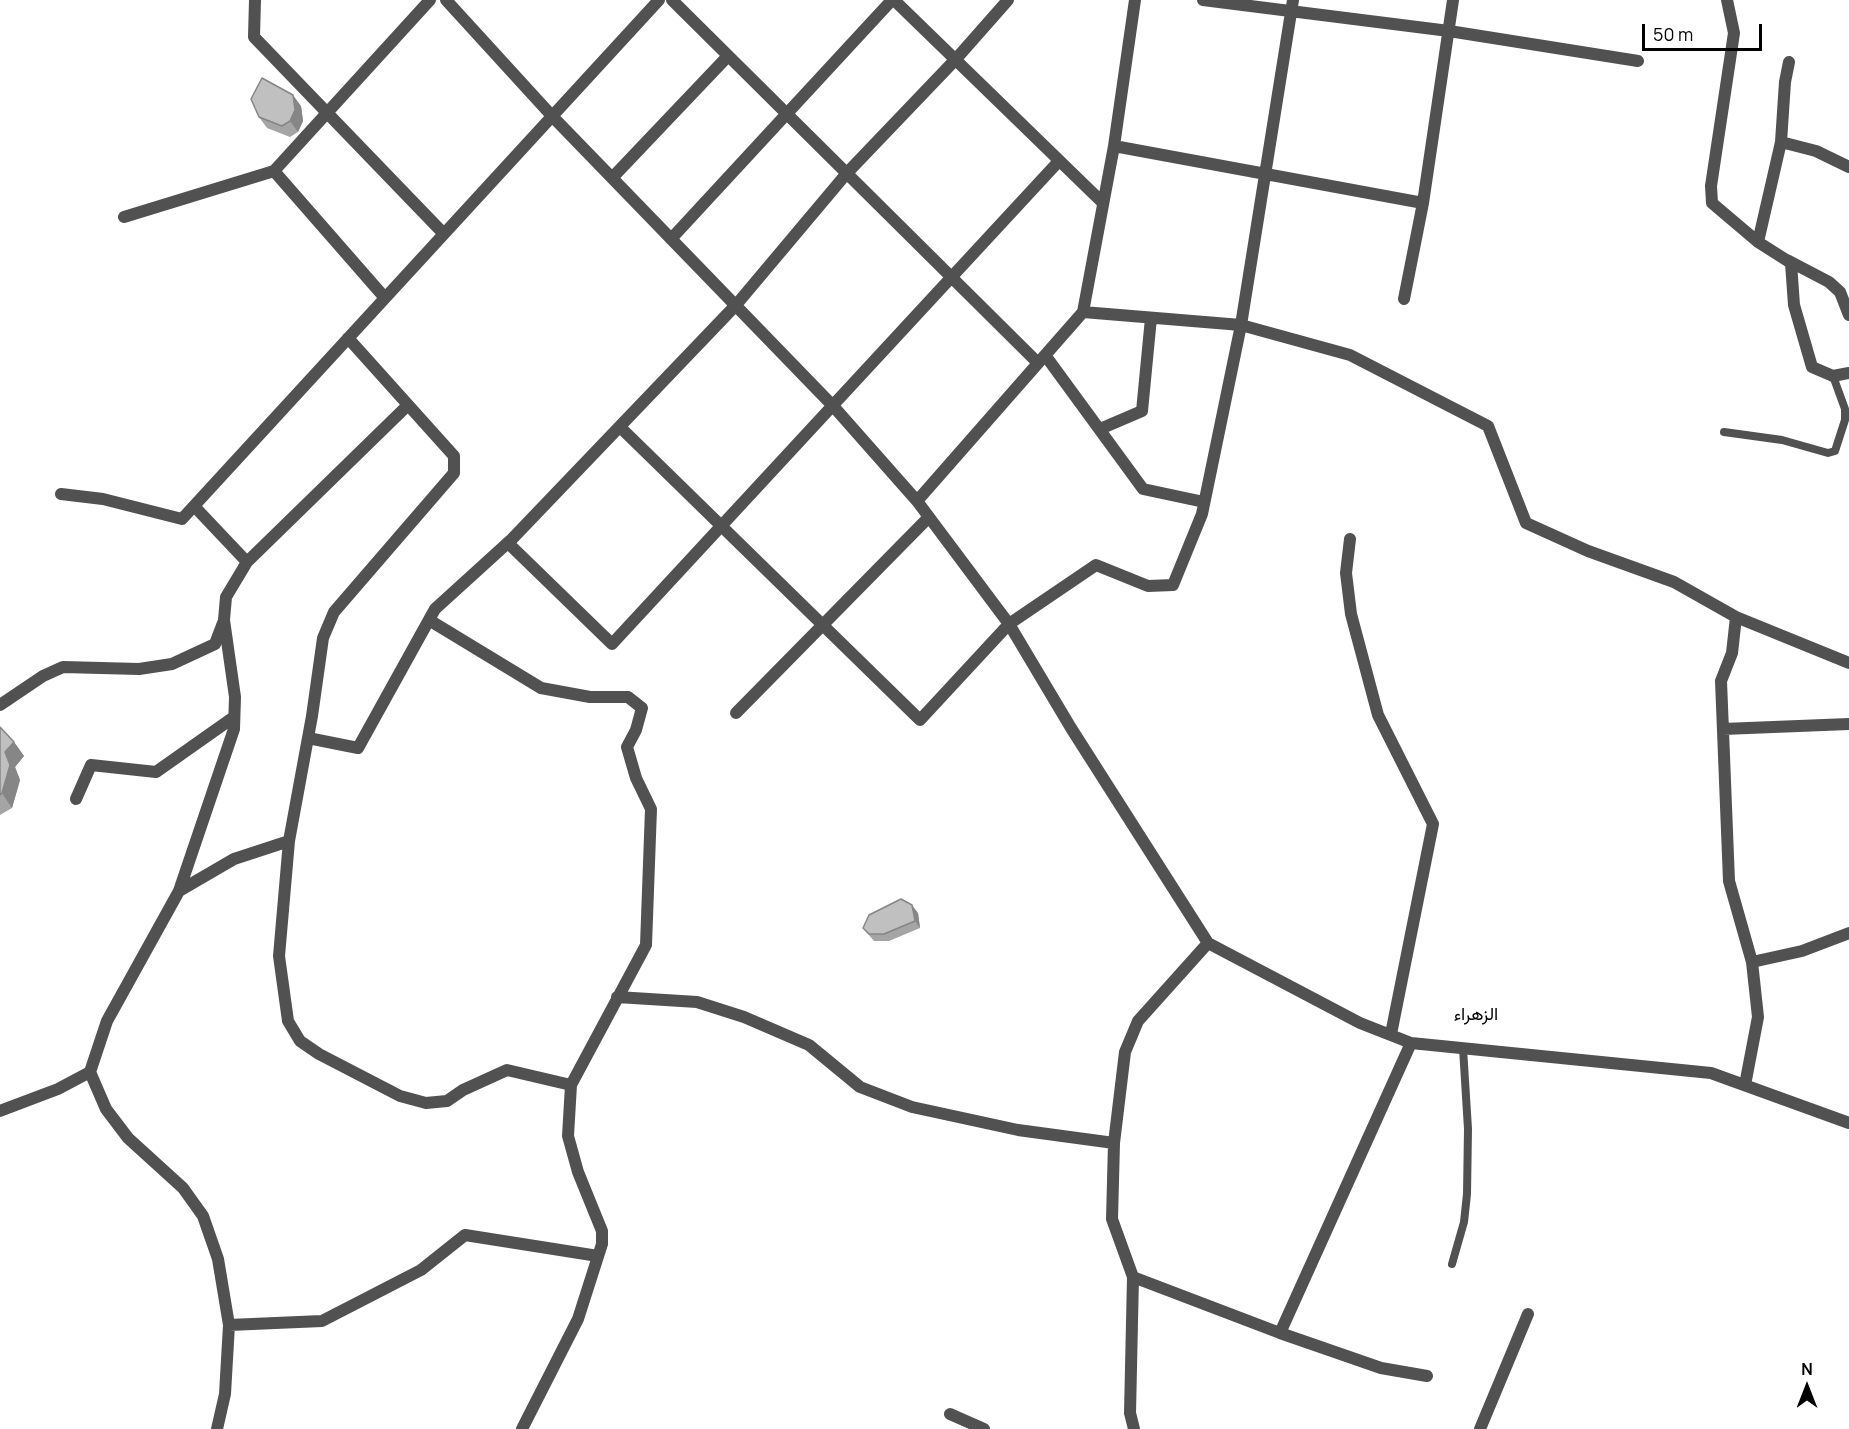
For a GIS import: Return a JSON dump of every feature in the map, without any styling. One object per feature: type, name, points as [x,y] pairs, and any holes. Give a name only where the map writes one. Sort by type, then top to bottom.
[{"type":"street","points":[[255,0],[254,37],[329,112],[444,234]]},
{"type":"street","points":[[124,217],[274,171],[430,0]]},
{"type":"street","points":[[446,0],[552,116],[834,407],[917,501],[1009,624],[1077,738],[1208,944],[1360,1023],[1411,1043],[1711,1073],[1849,1123]]},
{"type":"street","points":[[61,494],[103,500],[183,519],[659,0]]},
{"type":"street","points":[[672,0],[952,278],[1042,359],[1100,429],[1143,489],[1204,502]]},
{"type":"street","points":[[671,239],[893,0],[1103,203]]},
{"type":"street","points":[[308,738],[358,748],[435,609],[507,543],[736,306],[847,173],[956,59],[1008,0]]},
{"type":"street","points":[[917,501],[1083,312],[1114,146],[1135,0]]},
{"type":"street","points":[[1203,0],[1292,5],[1638,61]]},
{"type":"street","points":[[1404,299],[1423,203],[1453,0]]},
{"type":"street","points":[[1727,0],[1734,33],[1712,186],[1712,203],[1758,242],[1829,282],[1840,292],[1849,315]]},
{"type":"street","points":[[620,427],[920,720],[1009,624],[1096,565],[1148,586],[1173,585],[1204,502],[1241,326],[1292,5]]},
{"type":"street","points":[[612,178],[728,56]]},
{"type":"street","points":[[1758,242],[1781,142],[1785,82],[1789,62]]},
{"type":"street","points":[[1781,142],[1816,151],[1849,167]]},
{"type":"street","points":[[1114,146],[1423,203]]},
{"type":"street","points":[[507,543],[612,644],[834,407],[1059,161]]},
{"type":"street","points":[[274,171],[385,298]]},
{"type":"street","points":[[1787,260],[1791,262],[1794,305],[1812,367],[1833,376],[1849,373]]},
{"type":"street","points":[[1083,312],[1241,326],[1350,355],[1488,426],[1526,523],[1588,551],[1674,582],[1736,617],[1849,663]]},
{"type":"street","points":[[1100,429],[1142,411],[1151,318]]},
{"type":"street","points":[[348,338],[454,456],[454,473],[334,612],[323,639],[289,841],[279,956],[288,1021],[300,1041],[319,1054],[400,1096],[426,1102],[447,1101],[463,1090],[507,1071],[571,1085]]},
{"type":"street","points":[[217,1429],[225,1394],[229,1325],[218,1259],[203,1216],[183,1188],[128,1138],[106,1109],[90,1072],[107,1021],[179,891],[234,729],[235,697],[224,620],[226,597],[248,562],[408,405]]},
{"type":"street","points":[[194,506],[248,562]]},
{"type":"street","points":[[736,713],[929,517]]},
{"type":"street","points":[[1350,539],[1346,573],[1351,614],[1378,715],[1433,824],[1391,1034]]},
{"type":"street","points":[[1736,617],[1732,653],[1721,681],[1730,880],[1752,962],[1758,1017],[1745,1085]]},
{"type":"street","points":[[0,705],[43,676],[63,667],[84,665],[139,669],[172,664],[215,644],[224,620]]},
{"type":"street","points":[[429,620],[541,688],[590,697],[628,697],[642,708],[636,730],[627,747],[636,778],[651,809],[646,945],[571,1085],[568,1136],[578,1172],[602,1231],[602,1244],[578,1319],[522,1429]]},
{"type":"street","points":[[76,799],[91,765],[156,772],[234,717]]},
{"type":"street","points":[[1723,729],[1849,724]]},
{"type":"street","points":[[179,891],[234,859],[289,841]]},
{"type":"street","points":[[1752,962],[1802,951],[1849,933]]},
{"type":"street","points":[[1134,1429],[1130,1413],[1133,1277],[1112,1219],[1114,1143],[1125,1052],[1138,1021],[1208,944]]},
{"type":"street","points":[[617,997],[697,1002],[744,1017],[809,1045],[860,1086],[912,1107],[1018,1130],[1114,1143]]},
{"type":"street","points":[[1280,1333],[1411,1043]]},
{"type":"street","points":[[0,1111],[58,1089],[90,1072]]},
{"type":"street","points":[[229,1325],[322,1321],[421,1270],[465,1235],[598,1256]]},
{"type":"street","points":[[1133,1277],[1280,1333],[1382,1368],[1427,1376]]},
{"type":"street","points":[[1480,1429],[1528,1314]]},
{"type":"street","points":[[950,1414],[984,1429]]},
{"type":"lane","points":[[1724,432],[1782,440],[1828,453],[1835,451],[1845,420],[1845,409],[1833,376]]},
{"type":"lane","points":[[1452,1264],[1464,1222],[1467,1194],[1468,1129],[1463,1048]]},
{"type":"building","points":[[262,78],[293,95],[295,110],[290,121],[282,126],[259,117],[251,99]]},
{"type":"building","points":[[0,727],[14,742],[5,752],[10,765],[0,795]]},
{"type":"building","points":[[901,899],[912,905],[915,921],[884,934],[869,934],[863,928],[869,915]]},
{"type":"district","name":"الزهراء","points":[[1476,1015]]}]
